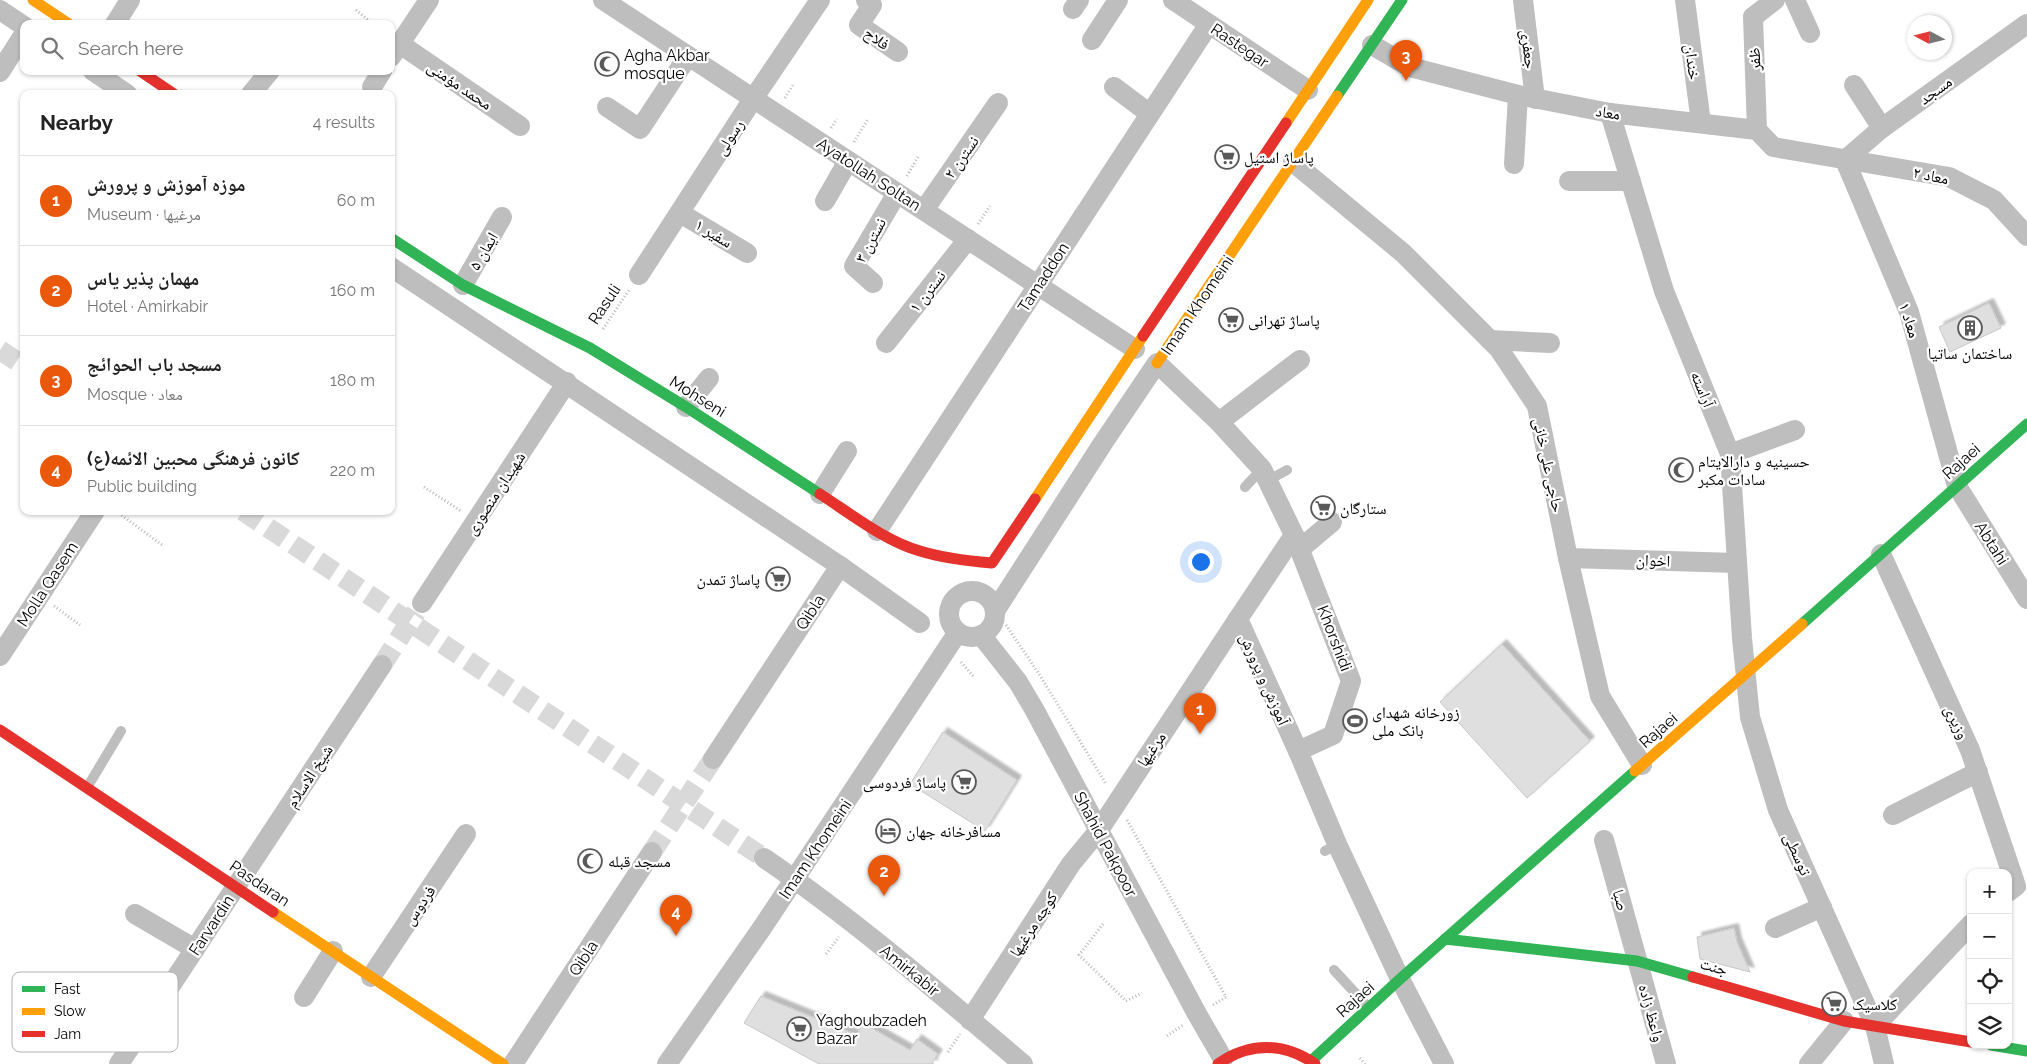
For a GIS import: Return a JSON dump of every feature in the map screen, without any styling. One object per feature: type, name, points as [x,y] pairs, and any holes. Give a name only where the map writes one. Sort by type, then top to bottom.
[{"type":"main road","name":"Imam Khomeini","points":[[992,563],[1368,0]]},
{"type":"main road","name":"Imam Khomeini","points":[[1157,364],[1402,0]]},
{"type":"main road","points":[[40,2],[64,20]]},
{"type":"main road","points":[[146,75],[168,90]]},
{"type":"main road","name":"Mohseni","points":[[395,241],[463,286],[590,348],[686,407],[877,531],[919,551],[960,560],[992,563]]},
{"type":"main road","name":"Rajaei","points":[[1313,1062],[1400,979],[2027,424]]},
{"type":"main road","name":"Pasdaran","points":[[0,730],[236,887],[315,934],[333,951],[503,1064]]},
{"type":"main road","name":"جنت","points":[[1445,939],[1637,961],[1844,1021],[1967,1041]]},
{"type":"main road","points":[[1221,1062],[1241,1050],[1261,1046],[1280,1048],[1298,1053],[1313,1062]]},
{"type":"main road","points":[[2000,1052],[2027,1051]]},
{"type":"street","points":[[118,20],[130,0]]},
{"type":"street","points":[[396,51],[429,0]]},
{"type":"street","name":"Ayatollah Soltan","points":[[605,0],[1135,349]]},
{"type":"street","name":"رسولی","points":[[639,275],[753,99],[820,0]]},
{"type":"street","name":"فلاح","points":[[866,0],[872,5],[859,25],[898,52]]},
{"type":"street","points":[[1092,40],[1118,0]]},
{"type":"street","name":"Rastegar","points":[[1173,0],[1308,90]]},
{"type":"street","name":"جعفری","points":[[1514,164],[1527,97],[1523,0]]},
{"type":"street","name":"خندان","points":[[1685,0],[1701,123]]},
{"type":"street","name":"ظفر","points":[[1757,130],[1753,17],[1775,0]]},
{"type":"street","points":[[1795,0],[1810,33]]},
{"type":"street","points":[[32,20],[40,2]]},
{"type":"street","points":[[0,10],[20,23]]},
{"type":"street","name":"Tamaddon","points":[[877,531],[1209,24]]},
{"type":"street","name":"مسجد","points":[[1845,160],[1882,128],[2027,24]]},
{"type":"street","points":[[0,72],[20,40]]},
{"type":"street","name":"معاد","points":[[1372,45],[1410,67],[1527,97],[1610,113],[1757,130]]},
{"type":"street","name":"محمد مؤمنی","points":[[396,51],[520,126]]},
{"type":"street","points":[[607,107],[640,129],[688,56]]},
{"type":"street","points":[[99,75],[121,90]]},
{"type":"street","points":[[254,90],[267,75]]},
{"type":"street","points":[[1854,85],[1882,128]]},
{"type":"street","points":[[1114,87],[1150,114]]},
{"type":"street","name":"نسترن ۲","points":[[924,210],[998,103]]},
{"type":"street","name":"آراسته","points":[[1610,113],[1664,291],[1730,454],[1745,674]]},
{"type":"street","points":[[1757,130],[1773,147],[1845,160]]},
{"type":"street","points":[[825,201],[846,159]]},
{"type":"street","name":"معاد ۲","points":[[1845,160],[1949,177],[1994,200],[2027,236]]},
{"type":"street","name":"معاد ۱","points":[[1845,160],[1909,312],[1957,486]]},
{"type":"street","name":"حاجی علی خانی","points":[[1293,162],[1403,253],[1499,350],[1537,406],[1568,558],[1600,696],[1642,765]]},
{"type":"street","points":[[1569,181],[1630,181]]},
{"type":"street","name":"نسترن ۳","points":[[873,283],[854,266],[897,193]]},
{"type":"street","name":"سفیر ۱","points":[[680,213],[747,253]]},
{"type":"street","name":"ایمان ۵","points":[[463,286],[502,217]]},
{"type":"street","name":"نسترن ۱","points":[[886,343],[968,239]]},
{"type":"street","points":[[395,269],[840,566],[920,623]]},
{"type":"street","points":[[1490,340],[1550,343]]},
{"type":"street","points":[[1219,422],[1300,360]]},
{"type":"street","points":[[1157,364],[1219,422],[1266,475],[1297,542]]},
{"type":"street","name":"Imam Khomeini","points":[[995,611],[1098,451],[1157,364]]},
{"type":"street","points":[[686,407],[708,378]]},
{"type":"street","name":"شهیدان منصوری","points":[[422,603],[567,382]]},
{"type":"street","points":[[1730,454],[1795,430]]},
{"type":"street","points":[[820,494],[847,451]]},
{"type":"street","name":"Abtahi","points":[[1957,486],[2027,599]]},
{"type":"street","name":"Molla Qasem","points":[[0,656],[92,515]]},
{"type":"street","name":"آموزش و پرورش","points":[[1332,522],[1297,542],[1238,619],[1298,751],[1331,848],[1444,1064]]},
{"type":"street","name":"Khorshidi","points":[[1297,542],[1351,681],[1332,735],[1298,751]]},
{"type":"street","name":"وزیری","points":[[1881,554],[1970,750],[2010,869]]},
{"type":"street","name":"اخوان","points":[[1568,558],[1737,563]]},
{"type":"street","name":"Imam Khomeini","points":[[970,591],[992,563]]},
{"type":"street","name":"Qibla","points":[[713,760],[840,566]]},
{"type":"street","points":[[970,591],[976,591],[987,596],[991,600],[995,611],[995,617],[990,628],[981,635],[969,636],[958,632],[951,622],[950,610],[955,599],[970,591]]},
{"type":"street","name":"مرغیها","points":[[1099,830],[1238,619]]},
{"type":"street","name":"Imam Khomeini","points":[[667,1064],[795,879],[958,632]]},
{"type":"street","name":"Shahid Pakpoor","points":[[981,635],[1022,688],[1221,1062]]},
{"type":"street","name":"شیخ الاسلام","points":[[236,887],[382,665]]},
{"type":"street","name":"توسطی","points":[[1745,674],[1750,717],[1778,810],[1875,1026],[1884,1064]]},
{"type":"street","points":[[1893,815],[1978,772]]},
{"type":"street","name":"کوچه مرغیها","points":[[970,1020],[1071,864],[1099,830]]},
{"type":"street","name":"فردوس","points":[[371,977],[466,834]]},
{"type":"street","name":"صبا","points":[[1604,840],[1637,961]]},
{"type":"street","name":"Qibla","points":[[514,1064],[652,852]]},
{"type":"street","name":"Amirkabir","points":[[764,858],[795,879],[1023,1064]]},
{"type":"street","name":"وزیری","points":[[2012,874],[2016,886],[2012,889]]},
{"type":"street","name":"Farvardin","points":[[178,976],[236,887]]},
{"type":"street","points":[[1775,928],[1822,906]]},
{"type":"street","points":[[135,914],[195,950]]},
{"type":"street","points":[[1875,1026],[1967,928]]},
{"type":"street","points":[[304,998],[333,951]]},
{"type":"street","name":"واعظ زاده","points":[[1637,961],[1666,1064]]},
{"type":"street","points":[[1809,1064],[1844,1021]]},
{"type":"street","name":"Farvardin","points":[[119,1064],[127,1052]]},
{"type":"lane","points":[[1245,487],[1266,475],[1286,470]]},
{"type":"lane","points":[[87,788],[121,731]]},
{"type":"lane","points":[[1334,970],[1369,1008]]},
{"type":"path","points":[[356,10],[368,20]]},
{"type":"path","points":[[846,159],[868,119]]},
{"type":"path","name":"Rasuli","points":[[590,348],[639,275]]},
{"type":"path","points":[[424,487],[476,521]]},
{"type":"path","points":[[121,515],[162,546]]},
{"type":"path","points":[[39,596],[80,625]]},
{"type":"path","points":[[1103,924],[1079,955],[1126,1001],[1142,993]]},
{"type":"path","points":[[1360,1058],[1365,1064]]},
{"type":"building","name":"ساختمان ساتیا","points":[[1989,303],[2001,328],[1950,352],[1939,327]]},
{"type":"building","points":[[1502,644],[1590,741],[1527,798],[1440,702]]},
{"type":"building","name":"پاساژ فردوسی","points":[[943,732],[1017,780],[985,831],[910,784]]},
{"type":"building","points":[[1734,928],[1737,942],[1750,972],[1700,959],[1697,937]]},
{"type":"building","name":"Yaghoubzadeh Bazar","points":[[761,996],[857,1035],[863,1023],[910,1050],[917,1039],[938,1054],[932,1063],[934,1064],[819,1064],[744,1023]]},
{"type":"tunnel","points":[[0,350],[20,363]]},
{"type":"tunnel","points":[[249,515],[764,858]]},
{"type":"tunnel","points":[[382,665],[416,612]]},
{"type":"tunnel","points":[[652,852],[713,759]]},
{"type":"traffic: fast","points":[[1337,96],[1402,0]]},
{"type":"traffic: fast","points":[[395,241],[463,285],[590,348],[686,407],[820,494]]},
{"type":"traffic: fast","points":[[1802,624],[2027,424]]},
{"type":"traffic: fast","points":[[1311,1061],[1400,979],[1635,771]]},
{"type":"traffic: fast","points":[[1445,939],[1637,961],[1693,977]]},
{"type":"traffic: fast","points":[[2012,1048],[2027,1051]]},
{"type":"traffic: slow","points":[[33,0],[63,20]]},
{"type":"traffic: slow","points":[[1286,123],[1368,0]]},
{"type":"traffic: slow","points":[[1157,363],[1337,96]]},
{"type":"traffic: slow","points":[[1035,499],[1143,336]]},
{"type":"traffic: slow","points":[[1635,771],[1802,624]]},
{"type":"traffic: slow","points":[[273,912],[503,1064]]},
{"type":"traffic: jam","points":[[146,75],[168,90]]},
{"type":"traffic: jam","points":[[1143,336],[1286,123]]},
{"type":"traffic: jam","points":[[820,494],[894,541],[929,553],[992,563],[1035,499]]},
{"type":"traffic: jam","points":[[0,730],[273,912]]},
{"type":"traffic: jam","points":[[1693,977],[1844,1021],[1967,1041]]},
{"type":"traffic: jam","points":[[1218,1064],[1242,1052],[1266,1048],[1291,1052],[1315,1064]]},
{"type":"place","name":"Agha Akbar mosque","points":[[607,64]]},
{"type":"place","name":"مسجد باب الحوائج","points":[[1406,81]]},
{"type":"place","name":"پاساژ استیل","points":[[1227,157]]},
{"type":"place","name":"پاساژ تهرانی","points":[[1231,320]]},
{"type":"place","name":"ساختمان ساتیا","points":[[1970,328]]},
{"type":"place","name":"حسینیه و دارالایتام سادات مکبر","points":[[1681,470]]},
{"type":"place","name":"ستارگان","points":[[1323,508]]},
{"type":"place","name":"پاساژ تمدن","points":[[778,579]]},
{"type":"place","name":"زورخانه شهدای بانک ملی","points":[[1355,721]]},
{"type":"place","name":"موزه آموزش و پرورش","points":[[1200,734]]},
{"type":"place","name":"پاساژ فردوسی","points":[[964,782]]},
{"type":"place","name":"مسافرخانه جهان","points":[[888,831]]},
{"type":"place","name":"مسجد قبله","points":[[590,861]]},
{"type":"place","name":"مهمان پذیر یاس","points":[[884,896]]},
{"type":"place","name":"کانون فرهنگی محبین الائمه(ع)","points":[[676,936]]},
{"type":"place","name":"کلاسیک","points":[[1834,1004]]},
{"type":"place","name":"Yaghoubzadeh Bazar","points":[[799,1029]]}]
